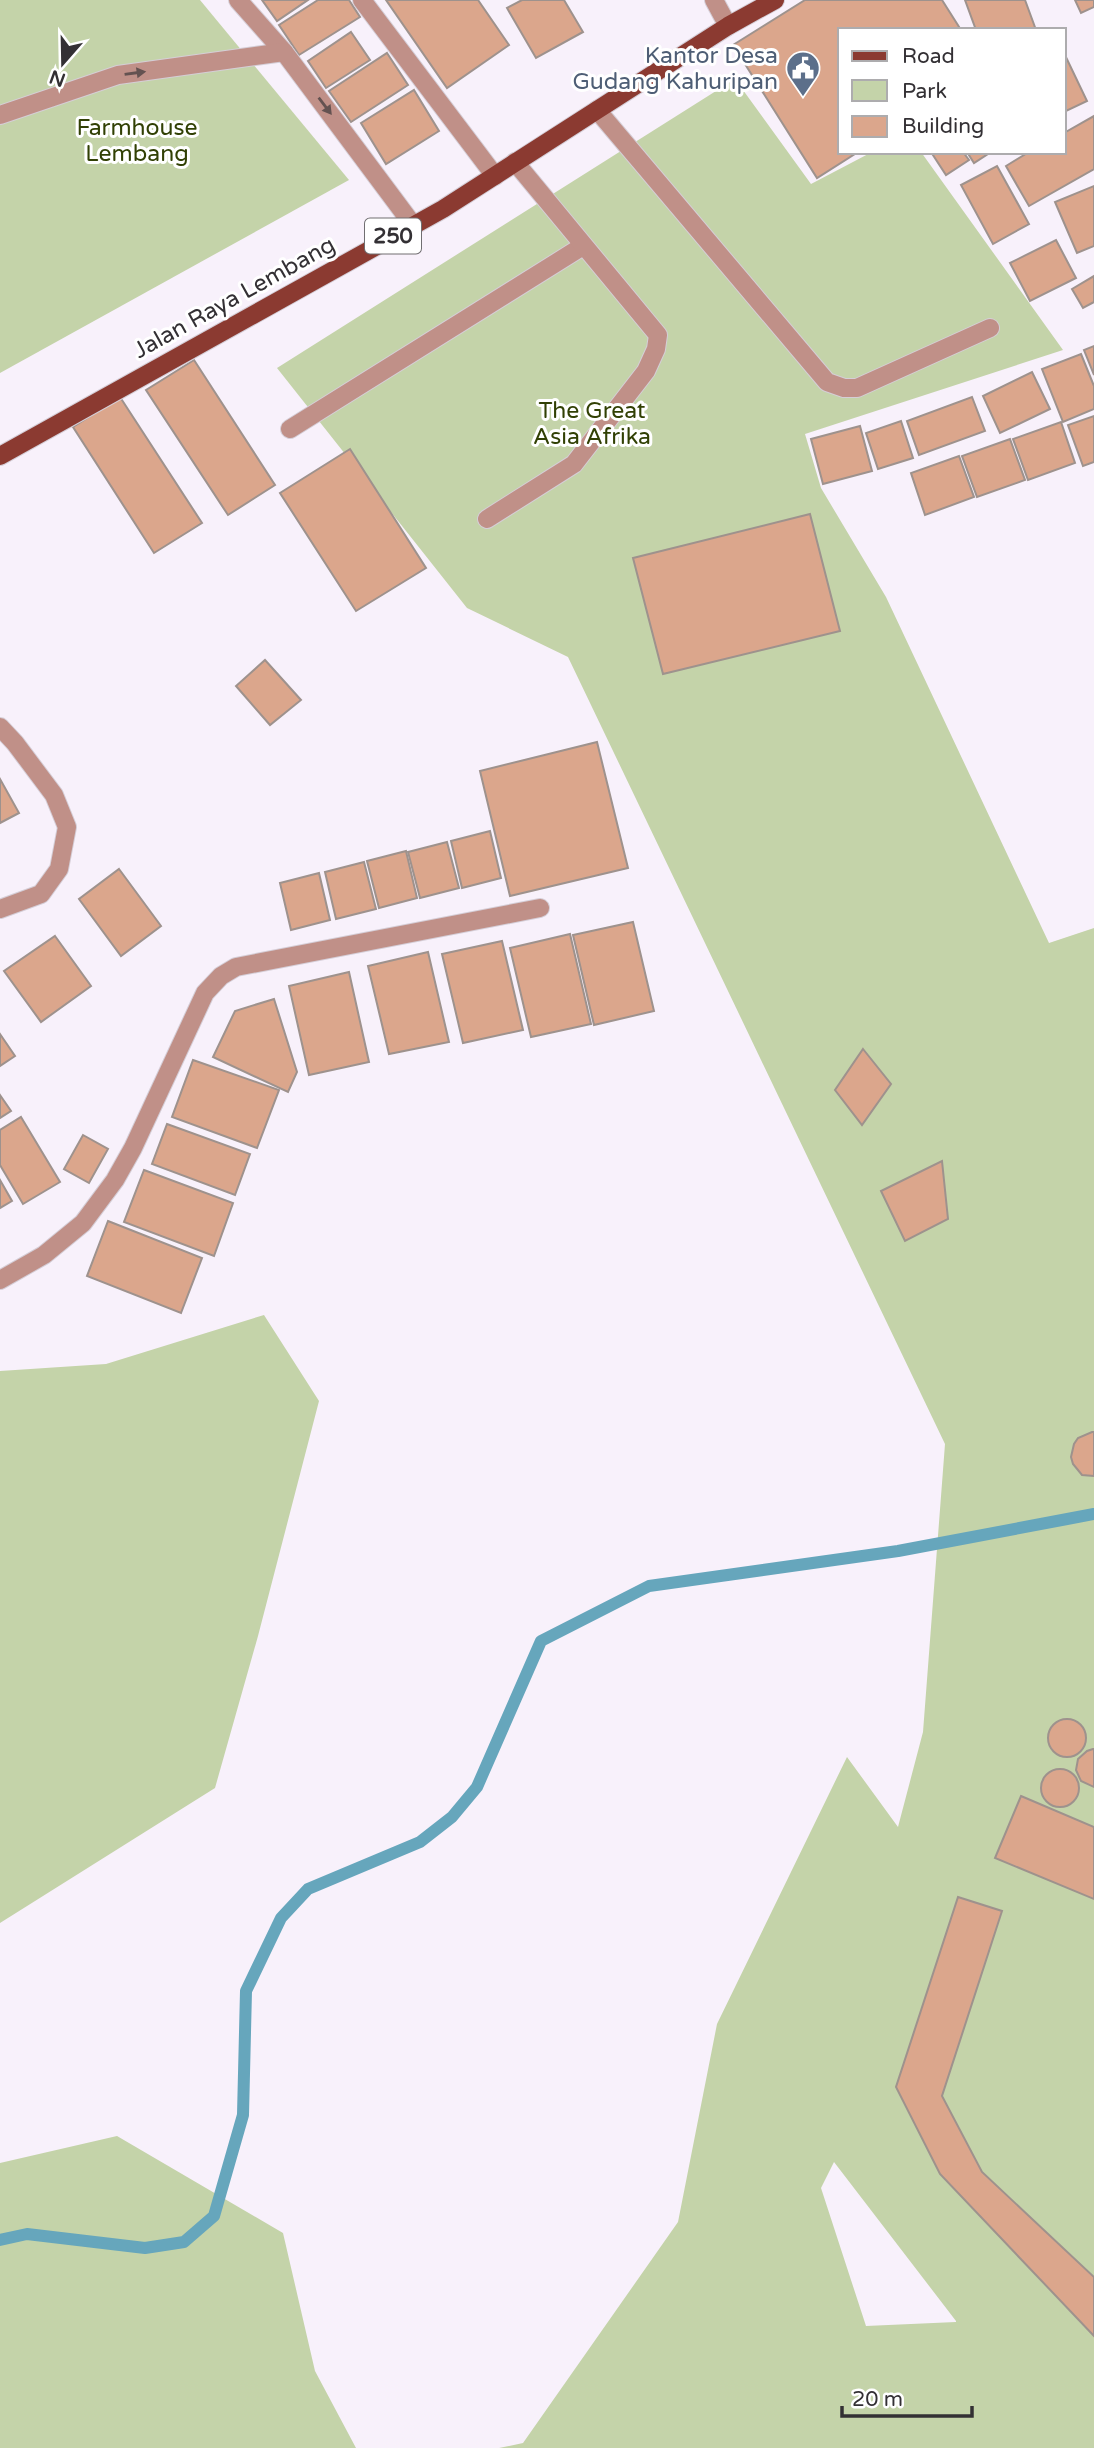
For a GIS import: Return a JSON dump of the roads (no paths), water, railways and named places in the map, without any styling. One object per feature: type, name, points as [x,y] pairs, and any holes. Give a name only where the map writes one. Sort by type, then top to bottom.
[{"type":"main road","name":"Jalan Raya Lembang","points":[[0,456],[443,209],[728,26],[775,0]]},
{"type":"street","points":[[238,0],[284,52],[413,225]]},
{"type":"street","points":[[362,0],[495,176]]},
{"type":"street","points":[[713,0],[728,26]]},
{"type":"street","points":[[0,115],[118,75],[284,52]]},
{"type":"street","points":[[597,110],[827,382],[844,388],[857,388],[990,328]]},
{"type":"street","points":[[487,519],[574,464],[646,371],[656,349],[657,335],[515,162]]},
{"type":"street","points":[[289,429],[583,246]]},
{"type":"street","points":[[0,727],[54,795],[67,827],[59,869],[41,894],[0,909]]},
{"type":"street","points":[[0,1280],[44,1255],[83,1223],[115,1180],[133,1148],[205,993],[221,976],[236,967],[540,908]]},
{"type":"waterway","points":[[0,2240],[27,2234],[145,2248],[184,2242],[214,2216],[243,2115],[246,1991],[281,1918],[308,1889],[420,1842],[452,1817],[477,1787],[541,1641],[649,1586],[898,1551],[1094,1514]]},
{"type":"place","name":"Kantor Desa Gudang Kahuripan","points":[[803,98]]},
{"type":"park label","name":"Farmhouse Lembang","points":[[137,140]]},
{"type":"park label","name":"The Great Asia Afrika","points":[[592,423]]}]
